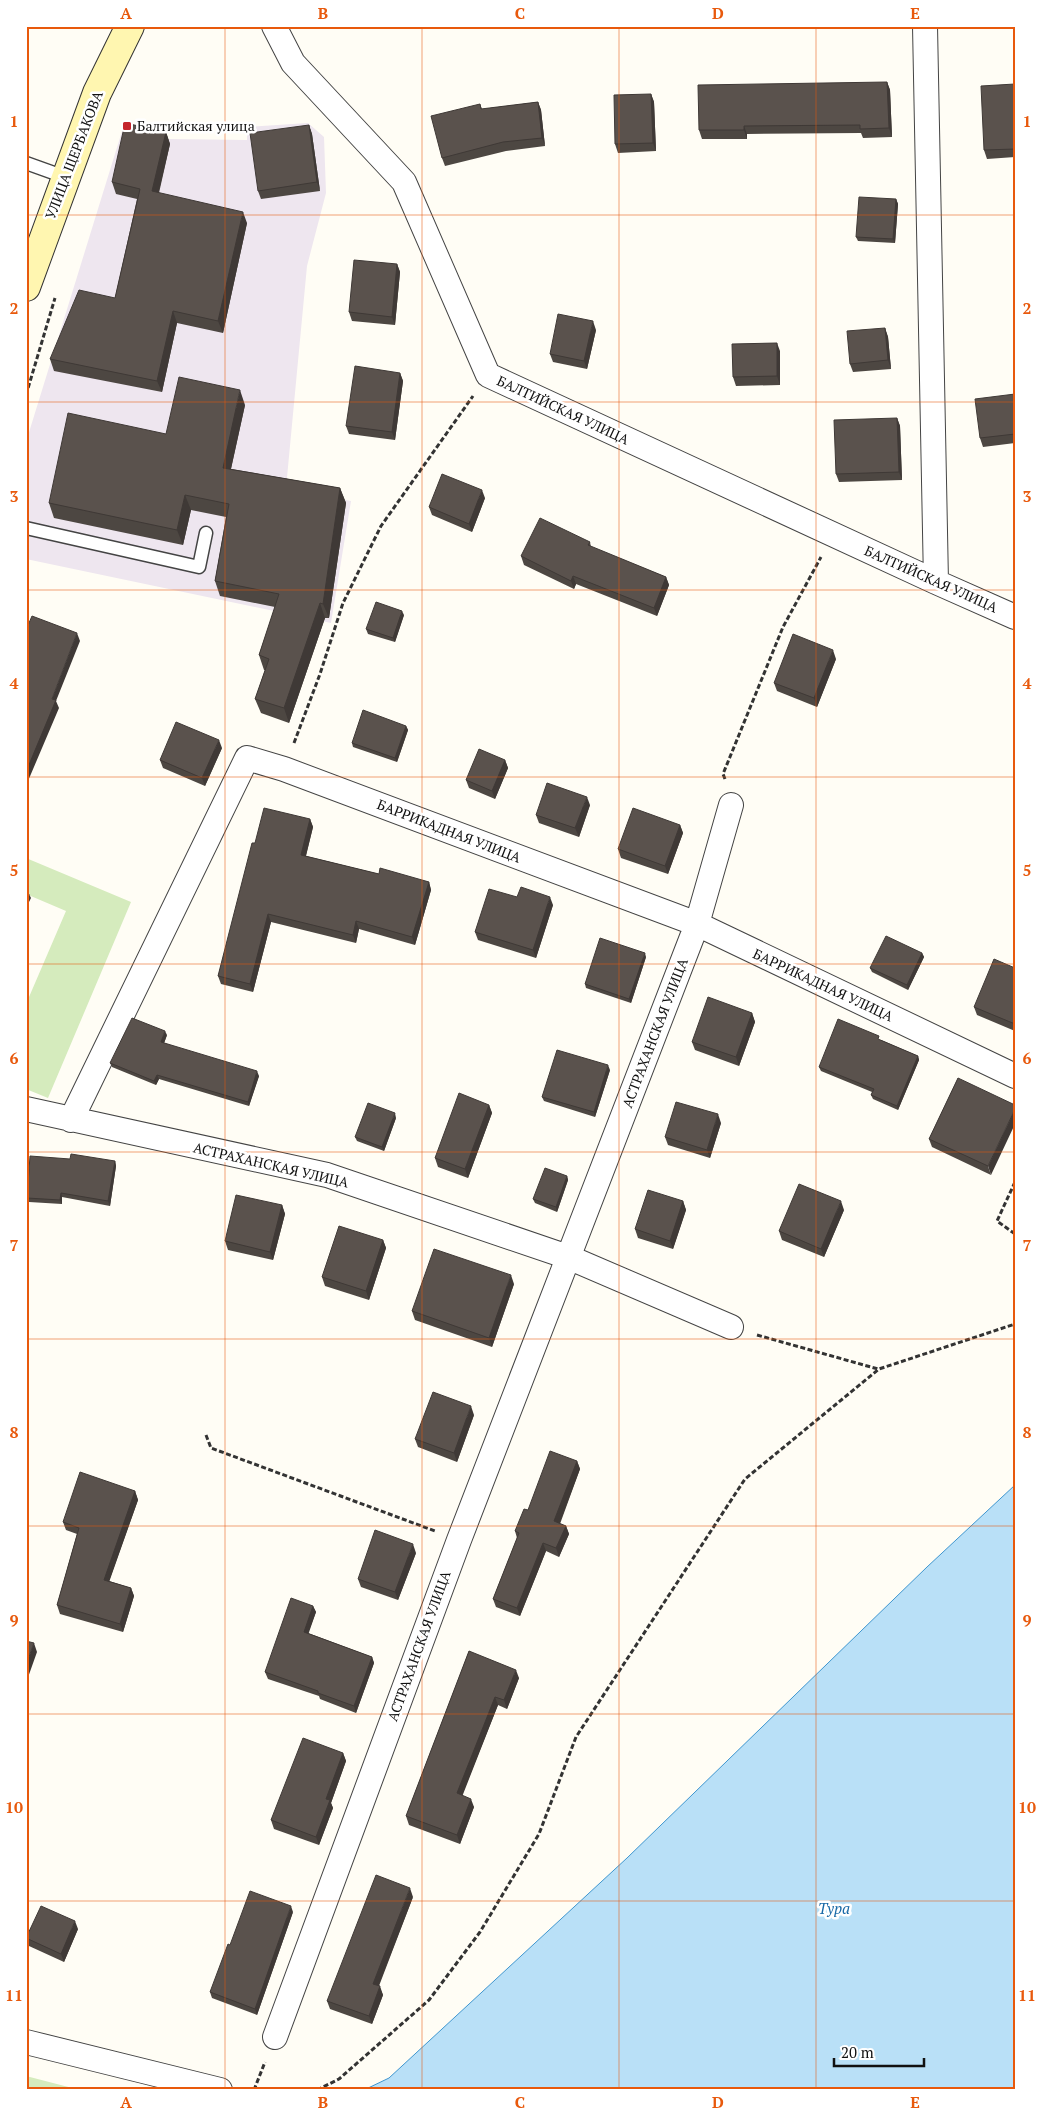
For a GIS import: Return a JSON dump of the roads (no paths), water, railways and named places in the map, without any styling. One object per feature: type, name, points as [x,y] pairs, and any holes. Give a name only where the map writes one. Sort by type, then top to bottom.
[{"type":"street","name":"УЛИЦА ЩЕРБАКОВА","points":[[26,287],[97,93],[130,26]]},
{"type":"street","name":"БАЛТИЙСКАЯ УЛИЦА","points":[[274,26],[294,63],[404,182],[488,375],[1015,617]]},
{"type":"street","points":[[925,26],[936,582]]},
{"type":"street","name":"БАРРИКАДНАЯ УЛИЦА","points":[[71,1120],[247,758],[284,769],[697,924],[1015,1076]]},
{"type":"street","name":"АСТРАХАНСКАЯ УЛИЦА","points":[[274,2037],[459,1540],[697,924],[731,805]]},
{"type":"street","name":"АСТРАХАНСКАЯ УЛИЦА","points":[[26,1108],[71,1120],[327,1175],[568,1258],[731,1328]]},
{"type":"street","points":[[26,2042],[220,2090]]},
{"type":"lane","points":[[26,163],[66,177]]},
{"type":"lane","points":[[26,528],[198,567],[206,533]]},
{"type":"water","name":"Тура","points":[[1015,1485],[1015,2090],[364,2090],[389,2078],[627,1858],[927,1567]]},
{"type":"place","name":"Балтийская улица","points":[[127,126]]}]
